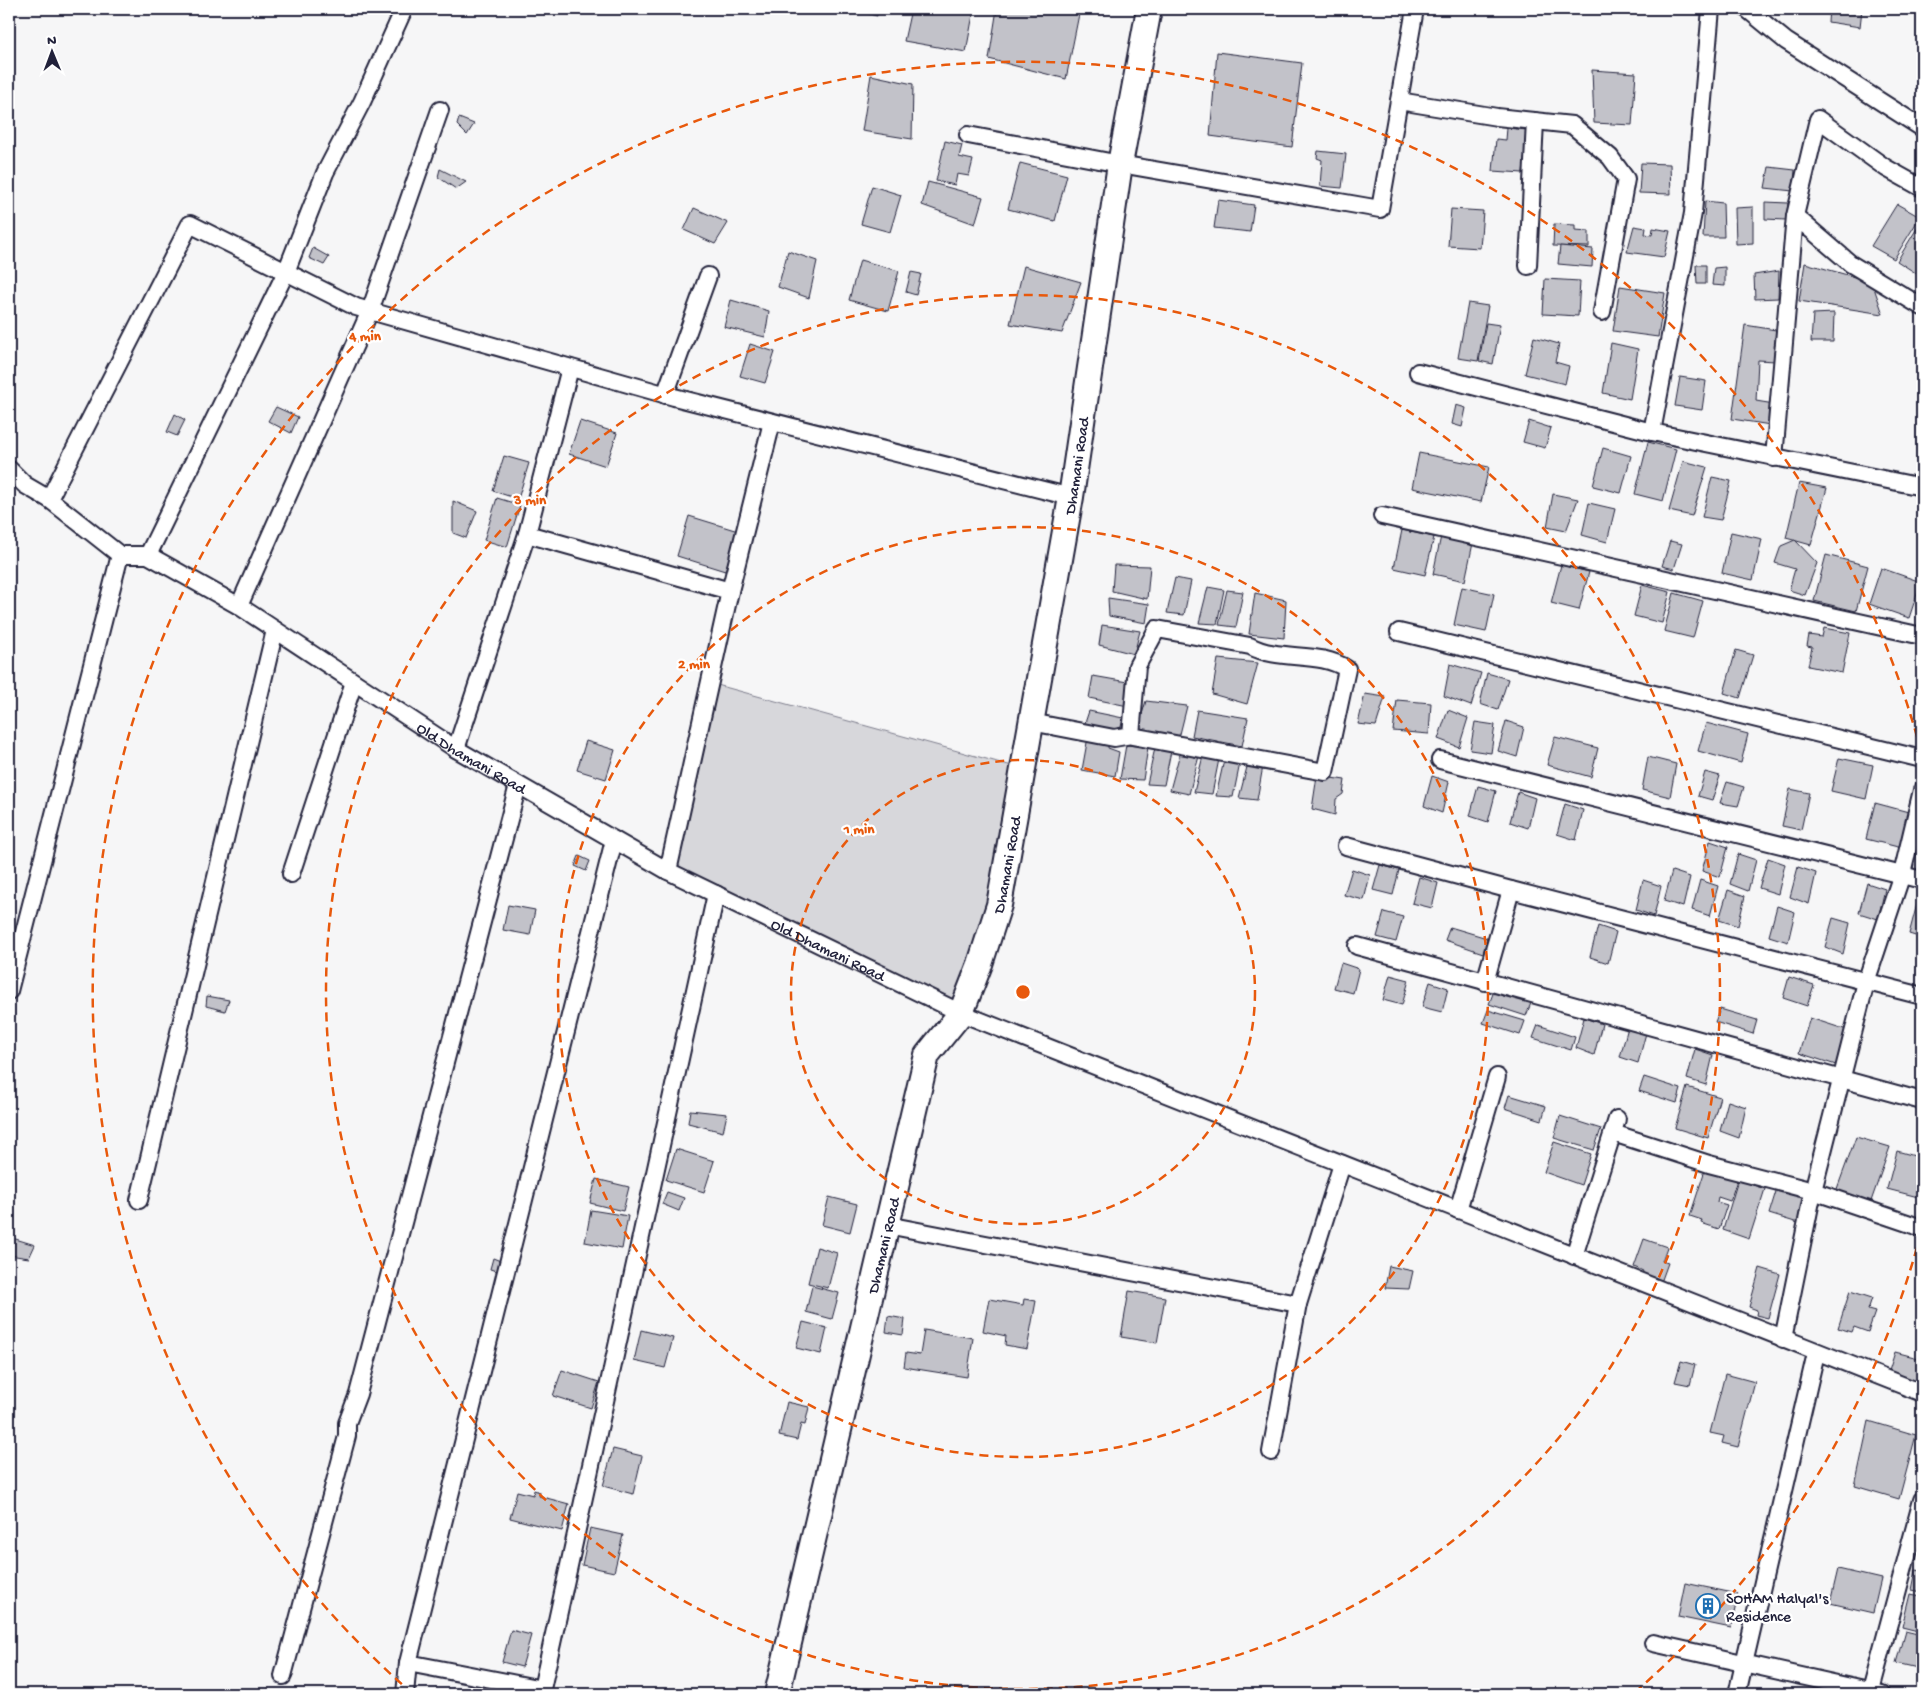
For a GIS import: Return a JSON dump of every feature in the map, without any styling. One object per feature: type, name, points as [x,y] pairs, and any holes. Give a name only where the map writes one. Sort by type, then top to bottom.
[{"type":"main road","name":"Dhamani Road","points":[[777,1694],[927,1055],[960,1012],[980,964],[999,905],[1071,497],[1120,164],[1148,9]]},
{"type":"street","points":[[148,555],[286,272],[325,172],[362,102],[404,9]]},
{"type":"street","points":[[968,135],[1120,164],[1380,209],[1415,9]]},
{"type":"street","points":[[1652,432],[1693,213],[1711,9]]},
{"type":"street","points":[[1746,9],[1786,41],[1922,128]]},
{"type":"street","points":[[1398,101],[1497,117],[1572,125],[1610,157],[1626,179],[1602,312]]},
{"type":"street","points":[[239,606],[370,311],[440,110]]},
{"type":"street","points":[[1774,458],[1795,216],[1818,120],[1886,168],[1922,188]]},
{"type":"street","points":[[1528,266],[1535,121]]},
{"type":"street","points":[[1795,216],[1851,264],[1922,307]]},
{"type":"street","points":[[49,499],[190,224],[356,307],[665,394],[1071,497]]},
{"type":"street","points":[[665,394],[708,276]]},
{"type":"street","points":[[456,749],[527,534],[570,368]]},
{"type":"street","points":[[1418,372],[1652,432],[1922,488]]},
{"type":"street","points":[[668,871],[730,591],[772,422]]},
{"type":"street","points":[[9,469],[24,486],[49,499],[120,554],[9,991]]},
{"type":"street","points":[[1382,516],[1922,636]]},
{"type":"street","points":[[527,534],[730,591]]},
{"type":"street","name":"Old Dhamani Road","points":[[120,554],[148,555],[239,606],[456,749],[668,871],[960,1012],[1922,1393]]},
{"type":"street","points":[[1031,722],[1114,738],[1131,735],[1138,666],[1157,629],[1250,646],[1262,652],[1335,661],[1347,669],[1325,772],[1132,736]]},
{"type":"street","points":[[139,1200],[275,630]]},
{"type":"street","points":[[1399,632],[1922,759]]},
{"type":"street","points":[[291,874],[354,682]]},
{"type":"street","points":[[1440,760],[1922,880]]},
{"type":"street","points":[[283,1676],[347,1436],[347,1423],[358,1394],[518,784]]},
{"type":"street","points":[[1783,1339],[1813,1191],[1866,982],[1902,874],[1922,790]]},
{"type":"street","points":[[405,1694],[408,1663],[614,840]]},
{"type":"street","points":[[1346,846],[1922,996]]},
{"type":"street","points":[[1485,982],[1511,890]]},
{"type":"street","points":[[408,1663],[542,1689],[716,894]]},
{"type":"street","points":[[1357,946],[1922,1101]]},
{"type":"street","points":[[1458,1210],[1497,1077]]},
{"type":"street","points":[[1574,1256],[1615,1126],[1709,1164],[1813,1191],[1922,1228]]},
{"type":"street","points":[[1271,1452],[1298,1304],[1342,1164]]},
{"type":"street","points":[[887,1225],[1298,1304]]},
{"type":"street","points":[[1737,1694],[1816,1352]]},
{"type":"street","points":[[1653,1644],[1874,1693],[1922,1500]]},
{"type":"shaded area","points":[[710,683],[1023,769],[961,1013],[668,871]]},
{"type":"building","points":[[850,9],[877,9],[877,16]]},
{"type":"building","points":[[911,9],[974,9],[966,52],[904,41]]},
{"type":"building","points":[[997,9],[1080,9],[1066,79],[989,59]]},
{"type":"building","points":[[1829,9],[1862,9],[1860,27],[1828,22]]},
{"type":"building","points":[[1217,52],[1302,63],[1292,147],[1210,136]]},
{"type":"building","points":[[1592,70],[1636,73],[1632,125],[1594,123]]},
{"type":"building","points":[[871,75],[913,84],[912,139],[862,131]]},
{"type":"building","points":[[459,118],[474,124],[467,135],[457,125]]},
{"type":"building","points":[[1507,128],[1527,130],[1523,173],[1493,171],[1496,139],[1506,140]]},
{"type":"building","points":[[945,141],[962,145],[959,157],[973,160],[969,176],[957,174],[955,185],[936,181]]},
{"type":"building","points":[[1318,151],[1346,154],[1342,188],[1320,186],[1322,160],[1317,158]]},
{"type":"building","points":[[1020,163],[1067,175],[1055,221],[1008,209]]},
{"type":"building","points":[[1641,163],[1670,164],[1671,194],[1639,193]]},
{"type":"building","points":[[1769,167],[1795,170],[1793,191],[1765,188]]},
{"type":"building","points":[[440,169],[466,182],[456,189],[438,177]]},
{"type":"building","points":[[928,182],[983,197],[975,224],[922,205]]},
{"type":"building","points":[[872,186],[901,195],[890,232],[861,224]]},
{"type":"building","points":[[1218,200],[1254,205],[1250,232],[1214,228]]},
{"type":"building","points":[[1705,201],[1723,203],[1724,237],[1703,237]]},
{"type":"building","points":[[1765,202],[1788,203],[1786,220],[1765,219]]},
{"type":"building","points":[[1897,204],[1920,217],[1894,259],[1871,246]]},
{"type":"building","points":[[1753,207],[1753,243],[1736,244],[1735,208]]},
{"type":"building","points":[[694,208],[728,223],[715,244],[684,230]]},
{"type":"building","points":[[1451,209],[1483,211],[1480,248],[1448,246]]},
{"type":"building","points":[[1922,220],[1922,277],[1897,261]]},
{"type":"building","points":[[1554,224],[1575,225],[1575,230],[1589,231],[1589,247],[1553,246]]},
{"type":"building","points":[[1634,226],[1646,228],[1645,234],[1652,235],[1653,228],[1670,231],[1664,257],[1627,252]]},
{"type":"building","points":[[1560,246],[1593,249],[1592,267],[1558,264]]},
{"type":"building","points":[[313,248],[329,257],[324,265],[309,258]]},
{"type":"building","points":[[788,251],[817,261],[809,298],[778,287]]},
{"type":"building","points":[[860,260],[899,271],[888,311],[849,300]]},
{"type":"building","points":[[1805,263],[1872,282],[1883,314],[1799,301]]},
{"type":"building","points":[[1696,265],[1706,265],[1706,284],[1697,284]]},
{"type":"building","points":[[1024,266],[1081,282],[1062,333],[1010,324]]},
{"type":"building","points":[[1725,267],[1725,286],[1712,285],[1714,268]]},
{"type":"building","points":[[1779,271],[1778,298],[1755,299],[1754,275]]},
{"type":"building","points":[[911,272],[921,274],[916,295],[906,292]]},
{"type":"building","points":[[1545,279],[1580,281],[1578,316],[1543,314]]},
{"type":"building","points":[[1620,286],[1665,293],[1658,337],[1613,331]]},
{"type":"building","points":[[731,300],[769,311],[765,337],[724,327]]},
{"type":"building","points":[[1468,303],[1488,306],[1478,361],[1458,358]]},
{"type":"building","points":[[1834,313],[1833,342],[1811,342],[1813,314]]},
{"type":"building","points":[[1486,323],[1500,325],[1493,364],[1479,361]]},
{"type":"building","points":[[1745,325],[1776,330],[1775,361],[1758,360],[1756,401],[1774,404],[1777,426],[1732,419]]},
{"type":"building","points":[[1534,337],[1559,344],[1555,362],[1569,366],[1565,384],[1525,374]]},
{"type":"building","points":[[1611,343],[1638,349],[1630,399],[1603,393]]},
{"type":"building","points":[[750,344],[775,352],[765,383],[740,376]]},
{"type":"building","points":[[1680,377],[1706,381],[1702,410],[1675,406]]},
{"type":"building","points":[[1456,405],[1466,408],[1462,427],[1452,424]]},
{"type":"building","points":[[276,407],[298,417],[291,433],[268,421]]},
{"type":"building","points":[[175,414],[185,420],[177,436],[167,432]]},
{"type":"building","points":[[580,421],[617,433],[606,466],[569,454]]},
{"type":"building","points":[[1529,421],[1551,428],[1545,448],[1523,442]]},
{"type":"building","points":[[1648,442],[1676,449],[1663,501],[1635,494]]},
{"type":"building","points":[[1603,448],[1631,456],[1621,493],[1593,486]]},
{"type":"building","points":[[1419,453],[1489,467],[1481,502],[1412,488]]},
{"type":"building","points":[[504,456],[529,463],[518,499],[493,491]]},
{"type":"building","points":[[1683,461],[1707,467],[1692,516],[1669,511]]},
{"type":"building","points":[[1712,477],[1731,481],[1721,520],[1702,517]]},
{"type":"building","points":[[1799,483],[1827,488],[1811,545],[1786,538]]},
{"type":"building","points":[[1553,494],[1578,499],[1566,531],[1547,527]]},
{"type":"building","points":[[497,498],[520,505],[507,547],[484,540]]},
{"type":"building","points":[[453,501],[477,511],[466,538],[453,533]]},
{"type":"building","points":[[1589,503],[1615,509],[1607,542],[1582,535]]},
{"type":"building","points":[[689,516],[738,531],[725,571],[677,556]]},
{"type":"building","points":[[1402,530],[1434,537],[1425,575],[1394,568]]},
{"type":"building","points":[[1731,532],[1762,539],[1753,580],[1722,573]]},
{"type":"building","points":[[1441,536],[1473,543],[1465,581],[1433,574]]},
{"type":"building","points":[[1795,540],[1817,563],[1805,595],[1789,590],[1795,569],[1775,563],[1781,546]]},
{"type":"building","points":[[1670,541],[1682,544],[1674,569],[1662,566]]},
{"type":"building","points":[[1826,555],[1868,566],[1856,611],[1814,601]]},
{"type":"building","points":[[1114,565],[1150,566],[1147,599],[1112,591]]},
{"type":"building","points":[[1561,565],[1589,572],[1579,610],[1551,603]]},
{"type":"building","points":[[1881,568],[1921,582],[1909,618],[1869,604]]},
{"type":"building","points":[[1175,578],[1191,581],[1184,615],[1167,613]]},
{"type":"building","points":[[1642,585],[1670,592],[1662,623],[1634,616]]},
{"type":"building","points":[[1208,587],[1224,590],[1217,624],[1199,623]]},
{"type":"building","points":[[1462,587],[1494,594],[1486,632],[1454,625]]},
{"type":"building","points":[[1227,590],[1243,592],[1236,627],[1219,625]]},
{"type":"building","points":[[1255,593],[1286,600],[1284,638],[1249,634]]},
{"type":"building","points":[[1674,593],[1703,601],[1693,638],[1664,631]]},
{"type":"building","points":[[1108,598],[1149,604],[1146,623],[1109,616]]},
{"type":"building","points":[[1102,625],[1140,631],[1134,654],[1099,645]]},
{"type":"building","points":[[1824,628],[1850,633],[1842,673],[1808,666],[1812,647],[1807,646],[1809,635],[1822,637]]},
{"type":"building","points":[[1736,650],[1753,655],[1740,698],[1724,693]]},
{"type":"building","points":[[1218,659],[1258,663],[1247,704],[1212,694]]},
{"type":"building","points":[[1450,664],[1481,673],[1471,706],[1444,696]]},
{"type":"building","points":[[1487,673],[1508,679],[1498,710],[1480,704]]},
{"type":"building","points":[[1093,676],[1133,683],[1128,706],[1089,698]]},
{"type":"building","points":[[1365,694],[1385,697],[1376,726],[1358,724]]},
{"type":"building","points":[[1397,700],[1431,703],[1429,734],[1393,731]]},
{"type":"building","points":[[1146,701],[1187,706],[1178,742],[1136,734]]},
{"type":"building","points":[[1197,710],[1248,718],[1242,746],[1192,736]]},
{"type":"building","points":[[1448,710],[1468,718],[1459,747],[1438,739]]},
{"type":"building","points":[[1089,711],[1123,718],[1119,736],[1083,729]]},
{"type":"building","points":[[1506,721],[1524,727],[1517,757],[1498,751]]},
{"type":"building","points":[[1475,722],[1495,725],[1491,753],[1470,750]]},
{"type":"building","points":[[1706,723],[1748,734],[1741,763],[1698,751]]},
{"type":"building","points":[[1088,737],[1109,741],[1108,748],[1119,752],[1115,776],[1082,770]]},
{"type":"building","points":[[1555,737],[1598,748],[1591,777],[1547,765]]},
{"type":"building","points":[[586,741],[615,750],[606,779],[577,770]]},
{"type":"building","points":[[1126,745],[1148,747],[1143,780],[1120,779]]},
{"type":"building","points":[[1155,748],[1171,751],[1164,785],[1147,784]]},
{"type":"building","points":[[1180,753],[1199,756],[1189,794],[1170,790]]},
{"type":"building","points":[[1203,756],[1219,759],[1212,794],[1194,792]]},
{"type":"building","points":[[1648,757],[1676,764],[1670,797],[1642,790]]},
{"type":"building","points":[[1839,758],[1873,765],[1866,799],[1831,791]]},
{"type":"building","points":[[1224,760],[1240,763],[1233,797],[1216,796]]},
{"type":"building","points":[[1248,763],[1263,766],[1257,800],[1239,798]]},
{"type":"building","points":[[1705,772],[1720,776],[1712,800],[1698,796]]},
{"type":"building","points":[[1317,776],[1345,780],[1343,794],[1336,799],[1335,815],[1312,809]]},
{"type":"building","points":[[1432,776],[1449,782],[1442,813],[1424,806]]},
{"type":"building","points":[[1727,782],[1744,787],[1738,806],[1720,803]]},
{"type":"building","points":[[1478,786],[1496,791],[1488,822],[1470,816]]},
{"type":"building","points":[[1790,789],[1809,793],[1801,830],[1782,826]]},
{"type":"building","points":[[1518,792],[1535,798],[1528,828],[1510,822]]},
{"type":"building","points":[[1875,803],[1916,814],[1902,848],[1866,839]]},
{"type":"building","points":[[1565,804],[1583,810],[1576,840],[1557,834]]},
{"type":"building","points":[[1710,841],[1728,847],[1720,877],[1702,871]]},
{"type":"building","points":[[1738,854],[1756,860],[1748,891],[1730,884]]},
{"type":"building","points":[[579,856],[590,861],[586,871],[575,866]]},
{"type":"building","points":[[1768,858],[1785,864],[1778,894],[1759,888]]},
{"type":"building","points":[[1380,865],[1399,870],[1393,895],[1373,890]]},
{"type":"building","points":[[1798,867],[1816,873],[1809,904],[1790,897]]},
{"type":"building","points":[[1352,869],[1370,875],[1364,900],[1344,895]]},
{"type":"building","points":[[1672,871],[1690,877],[1683,907],[1664,901]]},
{"type":"building","points":[[1419,877],[1438,883],[1432,908],[1412,903]]},
{"type":"building","points":[[1643,880],[1661,886],[1654,916],[1636,910]]},
{"type":"building","points":[[1700,880],[1718,886],[1710,916],[1692,910]]},
{"type":"building","points":[[1867,883],[1885,889],[1878,919],[1859,913]]},
{"type":"building","points":[[1728,890],[1745,896],[1738,926],[1719,920]]},
{"type":"building","points":[[1917,904],[1922,905],[1922,938],[1909,934]]},
{"type":"building","points":[[508,905],[535,910],[530,935],[503,930]]},
{"type":"building","points":[[1777,906],[1795,912],[1788,942],[1769,936]]},
{"type":"building","points":[[1384,912],[1403,917],[1396,942],[1377,937]]},
{"type":"building","points":[[1833,918],[1850,923],[1843,954],[1825,947]]},
{"type":"building","points":[[1598,926],[1616,932],[1608,963],[1590,957]]},
{"type":"building","points":[[1450,927],[1487,938],[1483,953],[1445,940]]},
{"type":"building","points":[[1341,963],[1359,969],[1353,993],[1334,988]]},
{"type":"building","points":[[1390,975],[1409,980],[1402,1005],[1383,1000]]},
{"type":"building","points":[[1789,977],[1814,985],[1807,1006],[1783,998]]},
{"type":"building","points":[[1430,982],[1448,988],[1442,1012],[1422,1007]]},
{"type":"building","points":[[1494,991],[1531,1003],[1526,1016],[1489,1004]]},
{"type":"building","points":[[207,996],[229,1000],[225,1011],[206,1006]]},
{"type":"building","points":[[1720,1009],[1757,1020],[1753,1034],[1715,1022]]},
{"type":"building","points":[[1488,1010],[1525,1021],[1520,1035],[1483,1023]]},
{"type":"building","points":[[1584,1018],[1602,1024],[1594,1055],[1576,1048]]},
{"type":"building","points":[[1810,1018],[1847,1030],[1836,1065],[1799,1053]]},
{"type":"building","points":[[1538,1025],[1575,1037],[1571,1050],[1533,1038]]},
{"type":"building","points":[[1628,1027],[1646,1033],[1638,1063],[1620,1057]]},
{"type":"building","points":[[1695,1049],[1713,1055],[1706,1085],[1687,1079]]},
{"type":"building","points":[[1644,1077],[1681,1089],[1677,1103],[1639,1091]]},
{"type":"building","points":[[1687,1087],[1720,1097],[1708,1138],[1675,1128]]},
{"type":"building","points":[[1509,1095],[1546,1106],[1542,1120],[1505,1108]]},
{"type":"building","points":[[1728,1101],[1746,1107],[1739,1138],[1720,1131]]},
{"type":"building","points":[[690,1110],[727,1114],[723,1132],[688,1123]]},
{"type":"building","points":[[1560,1116],[1601,1129],[1594,1150],[1554,1138]]},
{"type":"building","points":[[1856,1137],[1890,1147],[1869,1207],[1834,1197]]},
{"type":"building","points":[[1554,1142],[1591,1154],[1581,1185],[1544,1172]]},
{"type":"building","points":[[676,1149],[714,1161],[704,1192],[666,1180]]},
{"type":"building","points":[[1897,1151],[1922,1158],[1922,1198],[1887,1189]]},
{"type":"building","points":[[1705,1170],[1737,1180],[1730,1201],[1718,1197],[1717,1202],[1727,1205],[1719,1229],[1701,1223],[1702,1220],[1690,1216]]},
{"type":"building","points":[[596,1179],[629,1187],[623,1211],[590,1203]]},
{"type":"building","points":[[1738,1180],[1765,1189],[1749,1239],[1723,1230]]},
{"type":"building","points":[[1778,1185],[1807,1194],[1798,1223],[1769,1214]]},
{"type":"building","points":[[667,1192],[684,1198],[679,1211],[662,1204]]},
{"type":"building","points":[[829,1197],[857,1204],[850,1232],[822,1225]]},
{"type":"building","points":[[591,1210],[628,1216],[622,1249],[585,1242]]},
{"type":"building","points":[[9,1237],[35,1245],[29,1258],[9,1255]]},
{"type":"building","points":[[1644,1239],[1667,1247],[1662,1261],[1668,1263],[1660,1285],[1640,1277],[1643,1271],[1634,1267]]},
{"type":"building","points":[[817,1247],[837,1253],[828,1288],[808,1283]]},
{"type":"building","points":[[493,1258],[503,1262],[500,1272],[490,1269]]},
{"type":"building","points":[[1389,1266],[1413,1271],[1409,1289],[1385,1288]]},
{"type":"building","points":[[1760,1268],[1780,1274],[1768,1318],[1756,1315],[1757,1310],[1749,1307]]},
{"type":"building","points":[[812,1286],[839,1293],[832,1319],[806,1312]]},
{"type":"building","points":[[1129,1291],[1165,1297],[1157,1343],[1121,1337]]},
{"type":"building","points":[[1850,1291],[1872,1298],[1868,1310],[1875,1312],[1868,1332],[1854,1327],[1852,1332],[1838,1328]]},
{"type":"building","points":[[989,1299],[1023,1305],[1024,1299],[1036,1301],[1027,1349],[1005,1345],[1006,1336],[983,1331]]},
{"type":"building","points":[[888,1316],[905,1319],[903,1335],[886,1332]]},
{"type":"building","points":[[803,1322],[827,1328],[821,1354],[796,1348]]},
{"type":"building","points":[[641,1330],[673,1338],[665,1368],[634,1361]]},
{"type":"building","points":[[924,1330],[973,1338],[967,1377],[904,1367],[906,1353],[920,1355]]},
{"type":"building","points":[[1895,1352],[1922,1359],[1922,1371],[1914,1385],[1888,1374]]},
{"type":"building","points":[[1681,1361],[1695,1365],[1690,1385],[1675,1382]]},
{"type":"building","points":[[562,1370],[599,1382],[591,1408],[553,1396]]},
{"type":"building","points":[[1725,1374],[1755,1382],[1738,1447],[1722,1443],[1724,1436],[1710,1433]]},
{"type":"building","points":[[787,1402],[809,1407],[805,1425],[801,1424],[797,1440],[779,1436]]},
{"type":"building","points":[[1869,1421],[1916,1435],[1899,1499],[1855,1486]]},
{"type":"building","points":[[613,1449],[642,1456],[633,1494],[603,1486]]},
{"type":"building","points":[[534,1490],[540,1492],[539,1496],[569,1504],[562,1531],[510,1518],[517,1491],[533,1495]]},
{"type":"building","points":[[590,1528],[623,1535],[614,1572],[582,1565]]},
{"type":"building","points":[[1838,1569],[1881,1579],[1873,1613],[1830,1603]]},
{"type":"building","points":[[1916,1570],[1922,1571],[1922,1592],[1912,1590]]},
{"type":"building","name":"SOHAM Halyal's Residence","points":[[1685,1583],[1738,1594],[1731,1628],[1678,1617]]},
{"type":"building","points":[[1910,1594],[1922,1596],[1922,1632],[1902,1627]]},
{"type":"building","points":[[511,1630],[531,1635],[522,1667],[502,1662]]},
{"type":"building","points":[[1905,1631],[1922,1635],[1922,1669],[1896,1663]]},
{"type":"place","name":"SOHAM Halyal's Residence","points":[[1708,1606]]}]
